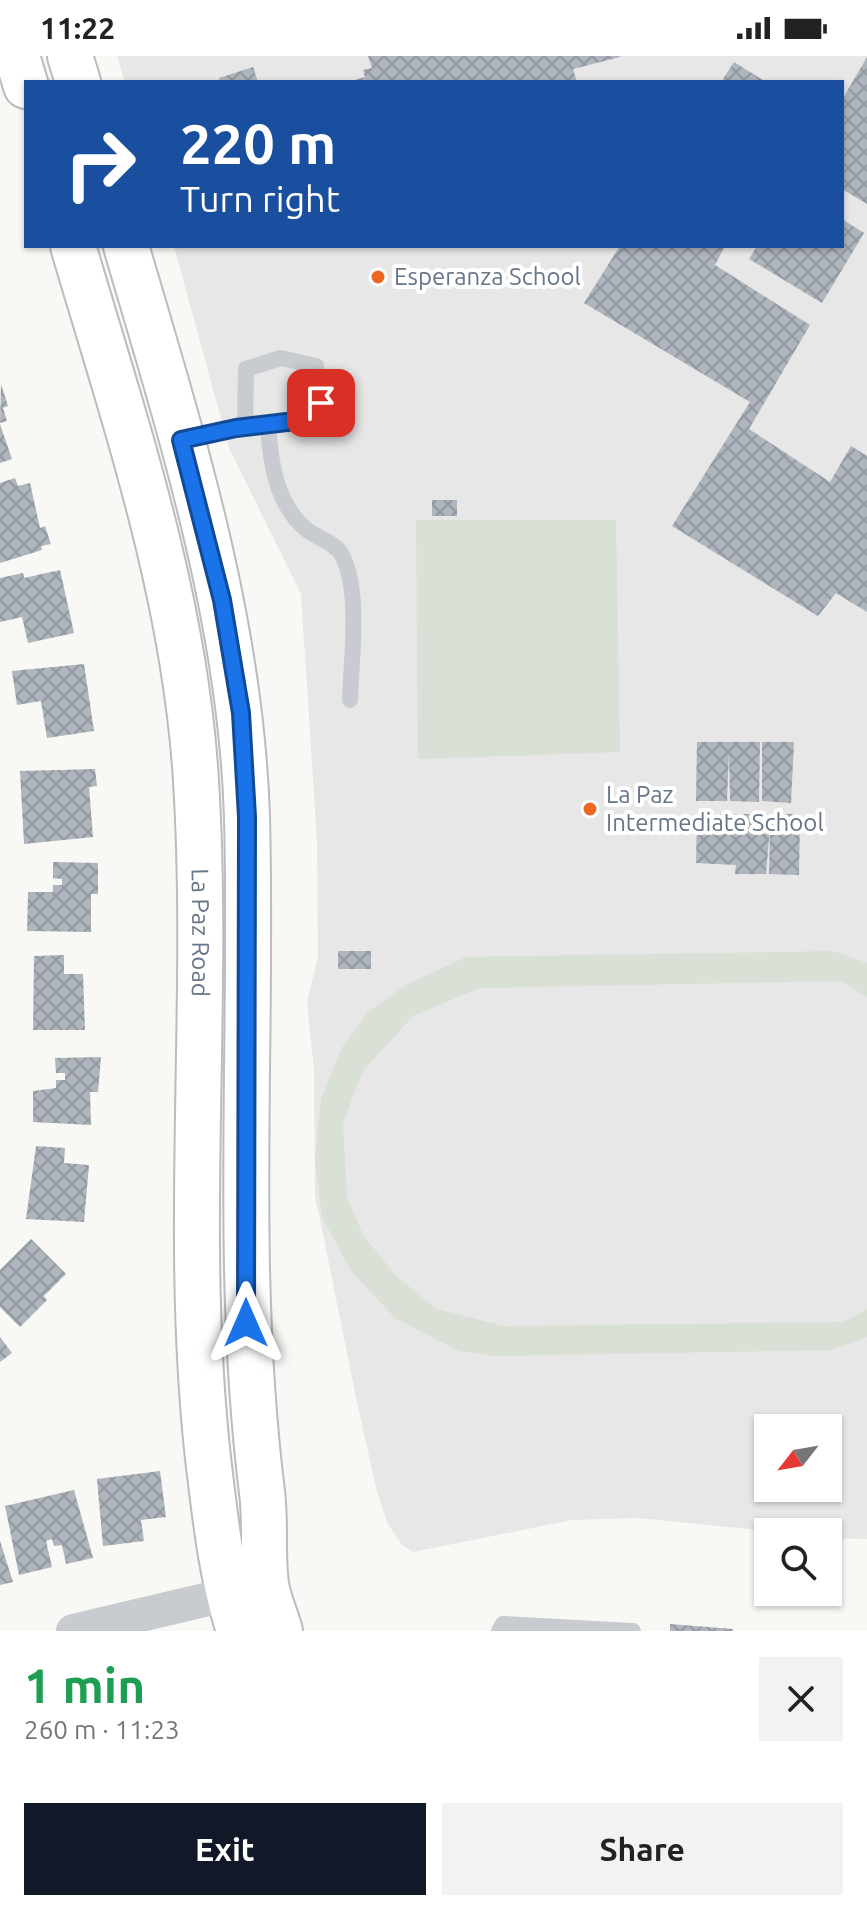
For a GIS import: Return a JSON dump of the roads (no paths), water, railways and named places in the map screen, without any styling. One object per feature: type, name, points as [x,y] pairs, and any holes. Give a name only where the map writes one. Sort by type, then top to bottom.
[{"type":"main road","points":[[17,56],[24,80]]},
{"type":"main road","points":[[70,56],[77,80]]},
{"type":"main road","name":"La Paz Road","points":[[74,248],[156,532],[191,707],[199,898],[197,1293],[202,1402],[244,1604],[280,1631]]},
{"type":"main road","name":"La Paz Road","points":[[127,248],[222,600],[241,713],[247,817],[246,1323],[251,1411],[263,1498],[244,1604]]},
{"type":"street","points":[[73,1631],[244,1604]]},
{"type":"lane","points":[[181,440],[245,427],[312,419],[321,403],[316,366],[281,358],[246,369],[245,427]]},
{"type":"lane","points":[[268,424],[271,465],[285,501],[305,529],[340,551],[352,582],[350,700]]},
{"type":"lane","points":[[499,1631],[503,1624],[633,1631]]},
{"type":"place","name":"Esperanza School","points":[[378,277]]},
{"type":"place","name":"La Paz Intermediate School","points":[[590,809]]}]
